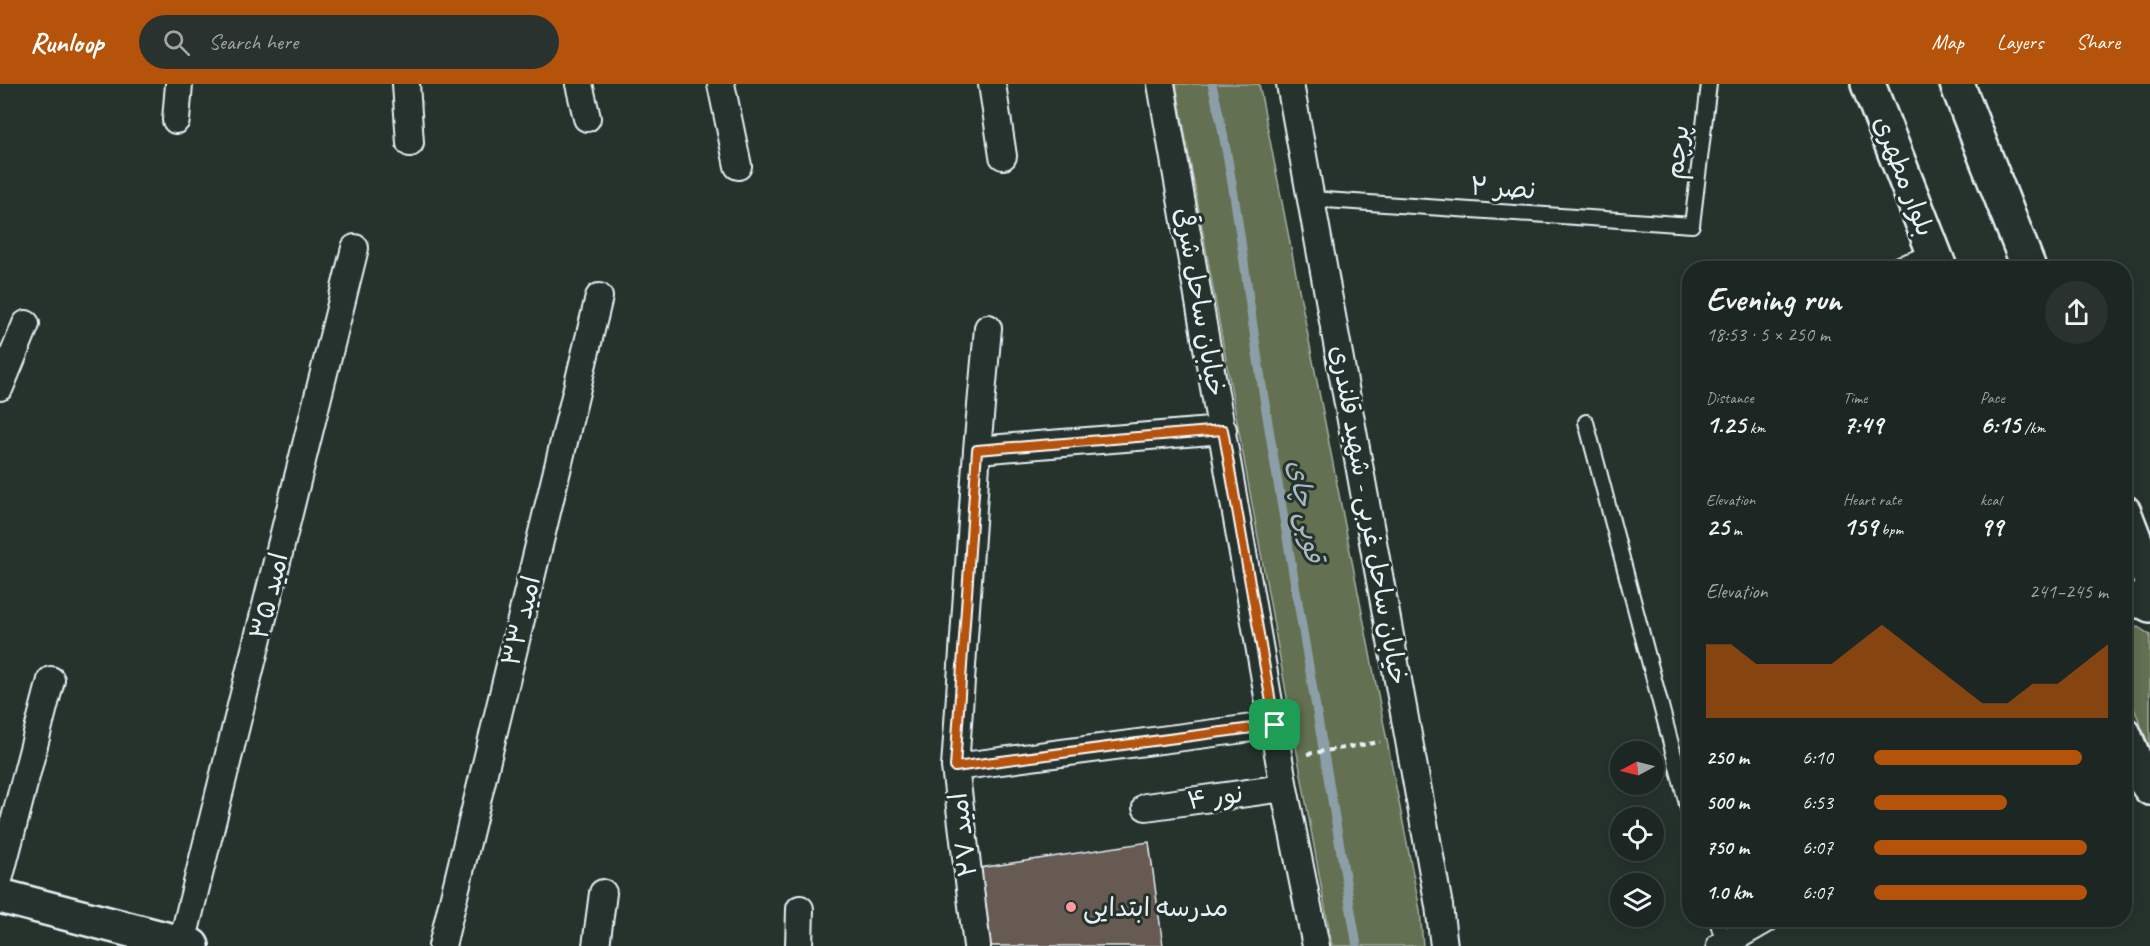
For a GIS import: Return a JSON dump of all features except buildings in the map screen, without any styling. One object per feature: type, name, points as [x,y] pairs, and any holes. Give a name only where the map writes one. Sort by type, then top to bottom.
[{"type":"main road","name":"بلوار مطهری","points":[[1868,84],[1937,260]]},
{"type":"main road","points":[[1957,84],[2026,261]]},
{"type":"main road","points":[[2132,533],[2150,579]]},
{"type":"main road","points":[[2132,601],[2150,605]]},
{"type":"main road","points":[[2132,757],[2141,783]]},
{"type":"main road","points":[[0,896],[126,938],[187,945]]},
{"type":"street","points":[[176,120],[179,84]]},
{"type":"street","points":[[406,84],[410,143]]},
{"type":"street","points":[[579,84],[587,118]]},
{"type":"street","points":[[722,84],[738,166]]},
{"type":"street","points":[[992,84],[1003,156]]},
{"type":"street","name":"خیابان ساحل شرقی","points":[[1161,84],[1275,725],[1284,788],[1316,946]]},
{"type":"street","name":"خیابان ساحل غربی - شهید قلندری","points":[[1290,84],[1409,738],[1444,946]]},
{"type":"street","name":"امید ۳۵","points":[[187,945],[355,248]]},
{"type":"street","name":"امید ۳۳","points":[[442,946],[599,297]]},
{"type":"street","points":[[0,387],[26,324]]},
{"type":"street","name":"امید ۲۷","points":[[977,946],[955,767],[977,450],[988,328]]},
{"type":"street","points":[[977,450],[1223,430]]},
{"type":"street","points":[[0,876],[51,680]]},
{"type":"street","points":[[955,767],[1275,725]]},
{"type":"street","name":"نور ۴","points":[[1146,807],[1284,788]]},
{"type":"street","points":[[596,946],[603,892]]},
{"type":"street","points":[[799,946],[800,909]]},
{"type":"street","points":[[1721,939],[1749,927]]},
{"type":"lane","name":"پرچم","points":[[1692,225],[1709,84]]},
{"type":"lane","name":"نصر ۲","points":[[1311,199],[1692,225]]},
{"type":"lane","points":[[1586,422],[1682,785]]},
{"type":"path","points":[[1280,759],[1409,738]]},
{"type":"green space","points":[[1176,84],[1259,84],[1420,910],[1423,946],[1332,946]]},
{"type":"green space","points":[[2138,627],[2150,635],[2150,748],[2132,704],[2132,629]]},
{"type":"waterway","name":"قوبی چای","points":[[1212,84],[1228,157],[1272,450],[1357,946]]},
{"type":"place","name":"مدرسه ابتدایی","points":[[1071,907]]},
{"type":"route","points":[[1223,430],[1275,725],[955,767],[977,450],[1223,430]]}]
